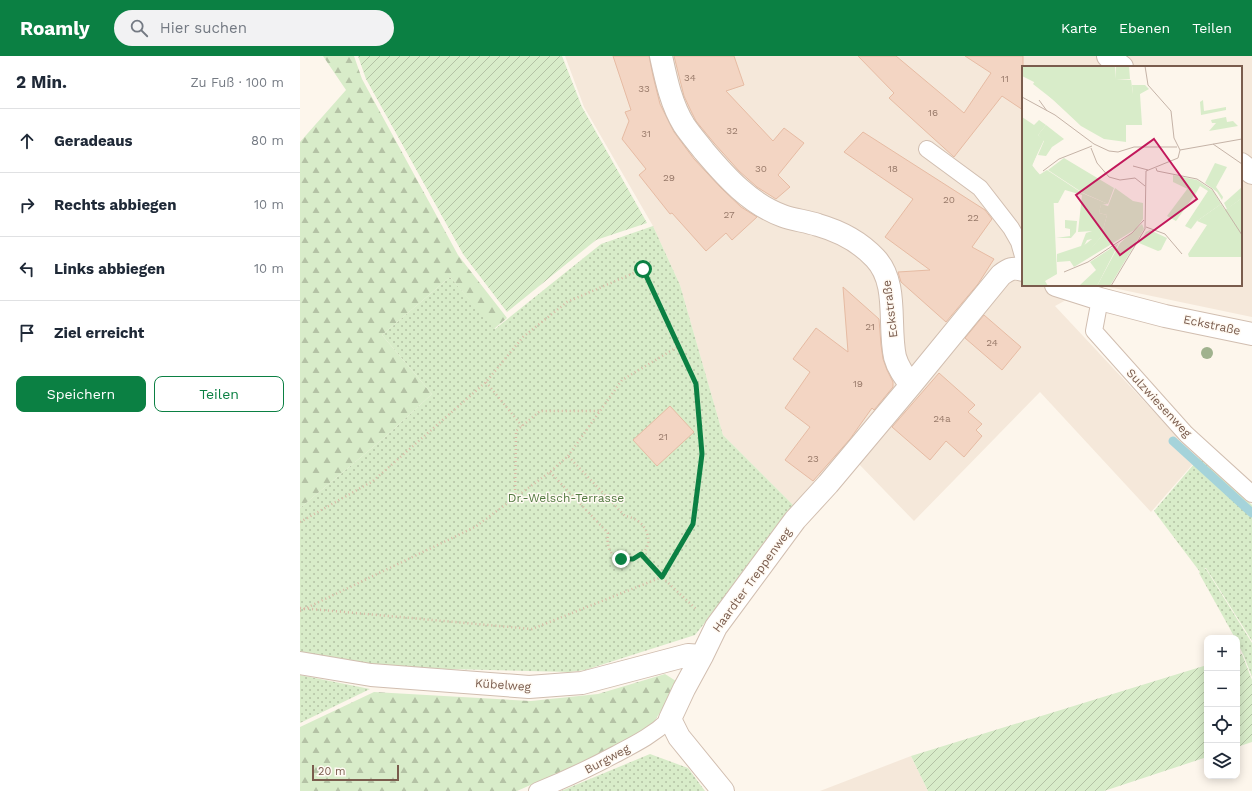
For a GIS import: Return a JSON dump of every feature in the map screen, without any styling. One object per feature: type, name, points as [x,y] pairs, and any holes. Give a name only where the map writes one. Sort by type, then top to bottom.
[{"type":"street","name":"Eckstraße","points":[[661,56],[673,102],[684,124],[714,162],[742,192],[771,211],[819,225],[846,237],[866,249],[884,268],[889,282],[895,356],[902,375],[911,385]]},
{"type":"street","points":[[1108,56],[1121,66]]},
{"type":"street","points":[[1242,165],[1252,173]]},
{"type":"street","points":[[911,385],[1001,275],[1008,269],[1022,269]]},
{"type":"street","name":"Eckstraße","points":[[1059,286],[1100,299],[1165,316],[1252,334]]},
{"type":"street","name":"Haardter Treppenweg","points":[[670,719],[716,627],[795,520],[828,484],[911,385]]},
{"type":"street","name":"Kübelweg","points":[[300,663],[371,675],[529,687],[582,683],[688,655],[702,656]]},
{"type":"street","points":[[670,719],[679,737],[723,791]]},
{"type":"lane","points":[[927,149],[980,188],[1011,228],[1019,242],[1022,252]]},
{"type":"lane","name":"Sulzwiesenweg","points":[[1100,299],[1094,331],[1186,434],[1252,494]]},
{"type":"lane","name":"Burgweg","points":[[537,791],[582,772],[646,738],[660,729],[670,719]]},
{"type":"path","points":[[300,522],[373,481],[486,382],[524,337],[567,302],[643,269],[696,384],[702,454],[693,524],[662,577],[532,629],[304,608]]},
{"type":"path","points":[[300,609],[475,527],[550,472],[568,456],[622,380],[679,346]]},
{"type":"path","points":[[486,382],[522,426]]},
{"type":"path","points":[[515,498],[516,431],[540,411],[600,411]]},
{"type":"path","points":[[550,472],[608,533],[608,546],[614,556],[629,560],[637,558],[647,546],[648,538],[642,525],[633,518],[625,516],[568,456]]},
{"type":"path","points":[[641,554],[662,577],[698,611]]},
{"type":"shaded area","points":[[565,56],[1252,56],[1252,317],[1104,286],[1242,286],[1242,66],[1022,66],[1022,286],[1092,286],[1055,306],[1171,430],[1199,457],[1151,512],[1040,392],[914,521],[856,461],[796,508],[723,435],[680,285],[653,226],[584,107]]},
{"type":"shaded area","points":[[911,756],[928,791],[820,791]]},
{"type":"green space","points":[[323,56],[354,56],[362,79],[458,255],[507,318],[494,329],[450,277],[382,335],[432,394],[385,437],[300,508],[300,142],[346,90]]},
{"type":"green space","points":[[358,56],[562,56],[582,107],[647,223],[596,240],[507,312],[463,254],[366,79]]},
{"type":"green space","name":"Dr.-Welsch-Terrasse","points":[[653,226],[680,285],[723,435],[796,508],[695,635],[585,670],[569,672],[368,667],[300,656],[300,508],[385,437],[432,394],[382,335],[450,277],[495,329],[601,244]]},
{"type":"green space","points":[[1200,457],[1252,505],[1252,641],[1206,568],[1204,569],[1206,569],[1252,643],[1252,677],[1240,648],[1240,635],[1233,635],[1199,573],[1200,572],[1154,511]]},
{"type":"green space","points":[[1240,654],[1242,654],[1252,680],[1252,742],[1240,746],[1240,671]]},
{"type":"green space","points":[[1204,666],[1204,758],[1104,791],[928,791],[911,756]]},
{"type":"green space","points":[[665,674],[679,683],[650,728],[605,752],[517,791],[300,791],[300,727],[374,692],[531,701],[598,694]]},
{"type":"green space","points":[[300,675],[370,689],[300,723]]},
{"type":"green space","points":[[650,754],[688,768],[705,791],[561,791]]},
{"type":"building","points":[[613,56],[649,56],[660,104],[674,132],[694,159],[721,188],[741,207],[757,217],[732,240],[726,233],[706,251],[672,213],[670,214],[639,175],[646,169],[622,139],[629,121],[625,112],[631,110]]},
{"type":"building","points":[[674,56],[734,56],[744,85],[726,91],[773,141],[784,128],[804,143],[778,175],[790,187],[776,199],[757,187],[739,171],[696,121],[684,96]]},
{"type":"building","points":[[858,56],[896,56],[964,113],[991,73],[965,56],[1023,56],[1022,109],[1002,96],[954,157],[889,98],[894,93]]},
{"type":"building","points":[[863,132],[985,210],[992,219],[972,247],[994,259],[978,284],[946,322],[901,282],[898,272],[930,270],[885,237],[913,199],[844,152]]},
{"type":"building","points":[[843,287],[879,319],[883,359],[893,382],[893,387],[874,410],[872,408],[850,439],[813,481],[785,460],[810,427],[785,408],[810,372],[793,359],[816,328],[848,352]]},
{"type":"building","points":[[984,315],[1021,347],[1002,370],[965,338]]},
{"type":"building","points":[[939,373],[975,405],[968,412],[982,424],[976,430],[982,436],[964,457],[946,441],[930,460],[892,427]]},
{"type":"building","points":[[670,406],[694,432],[657,466],[633,440]]},
{"type":"waterway","points":[[1173,441],[1252,513]]},
{"type":"route","points":[[621,559],[629,560],[637,558],[641,554],[662,577],[693,524],[702,454],[696,384],[643,269]]}]
